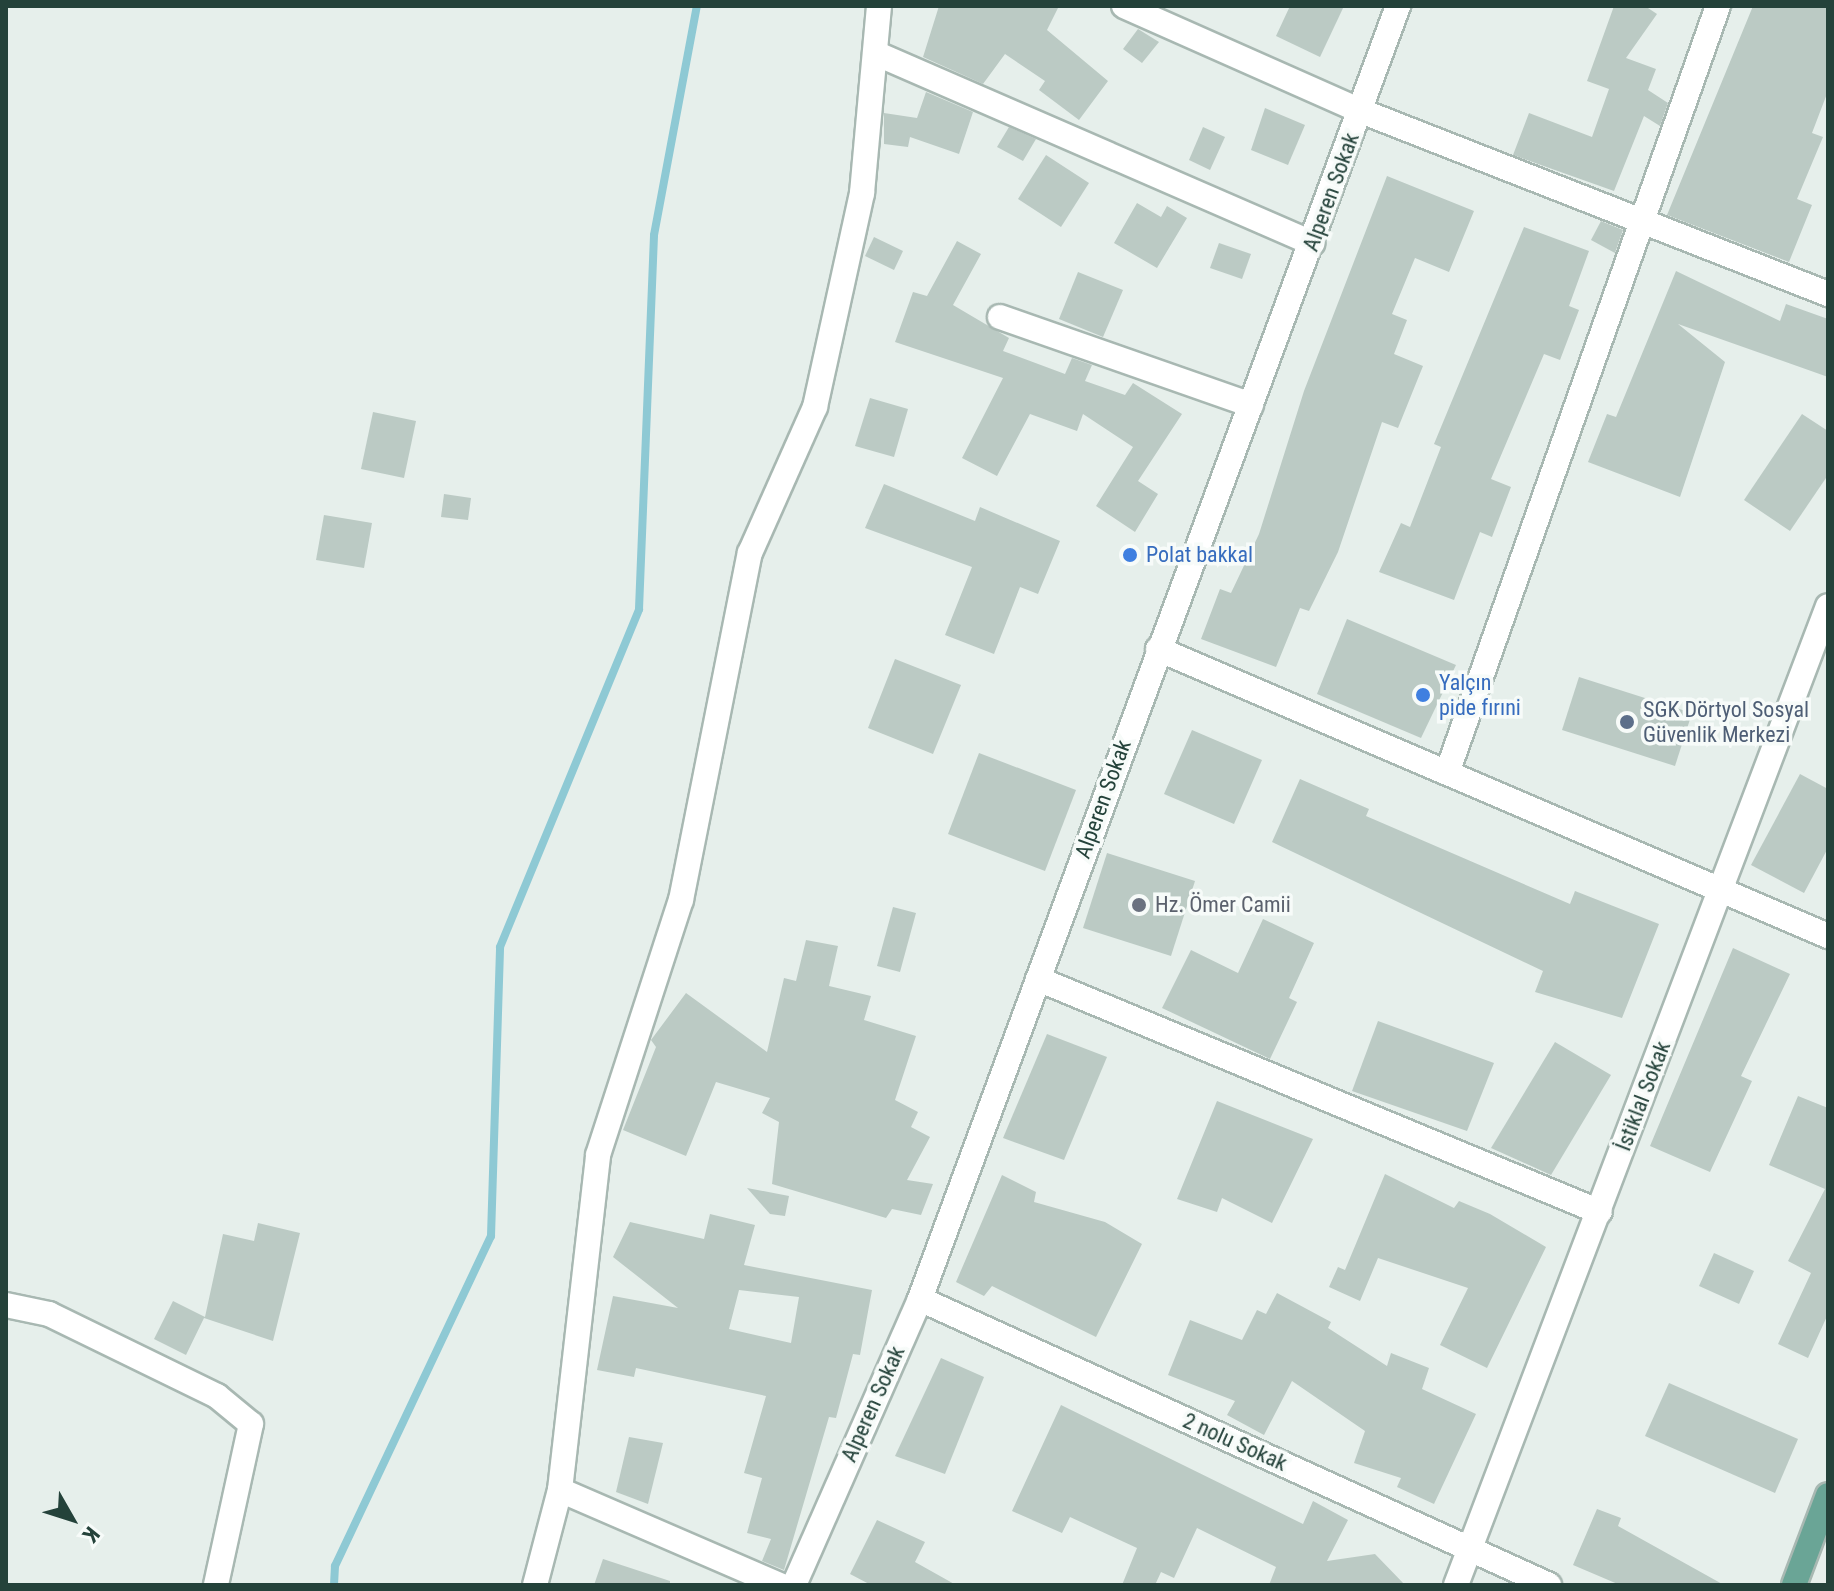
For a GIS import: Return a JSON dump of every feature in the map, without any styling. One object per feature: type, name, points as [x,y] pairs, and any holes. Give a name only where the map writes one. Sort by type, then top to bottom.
[{"type":"main road","points":[[1794,1585],[1828,1495]]},
{"type":"street","points":[[535,1585],[560,1490],[598,1155],[681,900],[750,553],[815,407],[862,193],[879,6]]},
{"type":"street","points":[[1124,6],[1361,111],[1828,294]]},
{"type":"street","name":"Alperen Sokak","points":[[794,1585],[920,1299],[1158,649],[1313,243],[1398,6]]},
{"type":"street","points":[[1447,773],[1718,6]]},
{"type":"street","points":[[875,53],[1313,243]]},
{"type":"street","points":[[1000,317],[1251,405]]},
{"type":"street","name":"İstiklal Sokak","points":[[1456,1585],[1828,606]]},
{"type":"street","points":[[1158,649],[1828,936]]},
{"type":"street","points":[[1038,979],[1600,1212]]},
{"type":"street","name":"2 nolu Sokak","points":[[920,1299],[1549,1585]]},
{"type":"street","points":[[6,1305],[49,1314],[217,1396],[251,1424],[216,1585]]},
{"type":"street","points":[[560,1490],[780,1585]]},
{"type":"building","points":[[939,6],[1059,6],[1047,30],[1108,81],[1079,120],[1039,90],[1045,81],[1005,54],[983,84],[923,57]]},
{"type":"building","points":[[1290,6],[1344,6],[1320,57],[1276,36]]},
{"type":"building","points":[[1614,6],[1645,6],[1657,14],[1626,58],[1656,69],[1648,90],[1668,103],[1660,126],[1644,116],[1614,191],[1513,155],[1529,113],[1592,137],[1609,89],[1587,81]]},
{"type":"building","points":[[1753,6],[1828,6],[1828,91],[1812,133],[1823,137],[1797,199],[1812,205],[1789,262],[1667,215]]},
{"type":"building","points":[[1138,29],[1159,42],[1142,63],[1123,49]]},
{"type":"building","points":[[926,92],[973,112],[959,154],[910,137],[908,147],[884,144],[884,113],[917,118]]},
{"type":"building","points":[[1265,108],[1305,125],[1288,165],[1251,150]]},
{"type":"building","points":[[1009,127],[1036,139],[1023,161],[997,147]]},
{"type":"building","points":[[1203,127],[1225,137],[1210,170],[1189,160]]},
{"type":"building","points":[[1046,155],[1089,183],[1061,227],[1018,199]]},
{"type":"building","points":[[1387,176],[1474,211],[1449,272],[1415,258],[1392,314],[1407,320],[1394,354],[1423,366],[1398,428],[1382,422],[1338,552],[1309,611],[1300,608],[1276,667],[1201,639],[1220,589],[1231,593],[1259,534],[1304,391]]},
{"type":"building","points":[[1137,203],[1161,217],[1167,206],[1187,218],[1157,268],[1114,243]]},
{"type":"building","points":[[1601,221],[1623,230],[1615,253],[1591,240]]},
{"type":"building","points":[[1524,227],[1589,251],[1569,306],[1579,310],[1560,360],[1544,354],[1491,479],[1511,487],[1492,537],[1480,532],[1454,600],[1379,572],[1401,523],[1410,527],[1441,447],[1434,444]]},
{"type":"building","points":[[874,237],[903,251],[894,270],[865,256]]},
{"type":"building","points":[[957,241],[981,254],[953,305],[1009,338],[1003,351],[1065,374],[1072,358],[1092,365],[1085,381],[1125,395],[1133,383],[1182,414],[1138,481],[1158,494],[1135,532],[1096,506],[1133,447],[1083,414],[1077,431],[1030,414],[997,476],[962,458],[1003,378],[895,342],[913,292],[927,296]]},
{"type":"building","points":[[1219,243],[1251,254],[1242,279],[1210,268]]},
{"type":"building","points":[[1676,271],[1780,321],[1786,304],[1828,319],[1828,377],[1678,324],[1725,362],[1680,497],[1588,462],[1607,414],[1616,417]]},
{"type":"building","points":[[1078,272],[1123,290],[1103,337],[1059,319]]},
{"type":"building","points":[[870,398],[908,409],[894,457],[855,446]]},
{"type":"building","points":[[373,412],[416,421],[404,478],[361,469]]},
{"type":"building","points":[[1802,414],[1828,431],[1828,475],[1790,531],[1744,500]]},
{"type":"building","points":[[884,484],[975,521],[980,507],[1060,541],[1038,594],[1020,587],[994,654],[945,635],[972,567],[865,528]]},
{"type":"building","points":[[444,494],[471,498],[468,520],[441,517]]},
{"type":"building","points":[[324,515],[372,523],[364,568],[316,560]]},
{"type":"building","points":[[1347,619],[1456,665],[1421,738],[1317,694]]},
{"type":"building","points":[[895,659],[961,685],[933,754],[868,728]]},
{"type":"building","name":"SGK Dörtyol Sosyal Güvenlik Merkezi","points":[[1579,677],[1692,713],[1675,766],[1562,730]]},
{"type":"building","points":[[1192,730],[1262,760],[1234,824],[1164,794]]},
{"type":"building","points":[[979,753],[1076,790],[1045,871],[948,834]]},
{"type":"building","points":[[1800,774],[1828,789],[1828,848],[1804,893],[1751,865]]},
{"type":"building","points":[[1300,779],[1369,809],[1366,816],[1570,904],[1575,891],[1659,924],[1622,1018],[1535,992],[1543,971],[1272,842]]},
{"type":"building","name":"Hz. Ömer Camii","points":[[1107,853],[1195,881],[1171,956],[1083,928]]},
{"type":"building","points":[[893,907],[916,913],[900,972],[877,966]]},
{"type":"building","points":[[1263,919],[1314,943],[1289,998],[1297,1002],[1270,1059],[1162,1008],[1191,950],[1238,973]]},
{"type":"building","points":[[806,940],[838,946],[829,986],[871,996],[864,1020],[916,1036],[895,1100],[918,1112],[911,1127],[930,1137],[907,1180],[933,1184],[921,1215],[892,1209],[886,1218],[772,1184],[779,1122],[762,1113],[770,1098],[716,1082],[686,1156],[623,1130],[656,1047],[651,1040],[686,993],[767,1052],[784,978],[796,981]]},
{"type":"building","points":[[1733,948],[1790,974],[1741,1076],[1752,1081],[1710,1172],[1650,1146]]},
{"type":"building","points":[[1378,1021],[1494,1063],[1467,1131],[1352,1091]]},
{"type":"building","points":[[1047,1034],[1107,1057],[1064,1160],[1003,1138]]},
{"type":"building","points":[[1555,1042],[1611,1075],[1551,1175],[1491,1148]]},
{"type":"building","points":[[1798,1096],[1828,1108],[1828,1314],[1808,1358],[1778,1344],[1811,1273],[1788,1261],[1825,1189],[1769,1165]]},
{"type":"building","points":[[1217,1101],[1313,1139],[1272,1223],[1222,1198],[1217,1212],[1177,1199]]},
{"type":"building","points":[[1385,1174],[1454,1208],[1459,1201],[1490,1214],[1546,1247],[1487,1368],[1440,1345],[1468,1288],[1378,1258],[1360,1301],[1329,1287],[1338,1267],[1345,1270]]},
{"type":"building","points":[[1002,1175],[1036,1192],[1034,1202],[1105,1222],[1142,1244],[1096,1337],[992,1286],[984,1296],[956,1282]]},
{"type":"building","points":[[747,1188],[789,1196],[785,1216],[770,1214]]},
{"type":"building","points":[[710,1214],[755,1225],[744,1265],[872,1290],[860,1355],[853,1354],[836,1418],[829,1417],[784,1570],[762,1561],[771,1539],[747,1533],[762,1478],[744,1473],[766,1396],[636,1368],[634,1377],[597,1370],[613,1296],[678,1308],[613,1257],[630,1222],[704,1239]],"holes":[[[739,1290],[799,1297],[791,1343],[729,1329]]]},
{"type":"building","points":[[258,1223],[300,1233],[273,1341],[204,1318],[186,1355],[154,1339],[173,1301],[205,1317],[223,1234],[254,1241]]},
{"type":"building","points":[[1714,1253],[1754,1271],[1739,1304],[1699,1286]]},
{"type":"building","points":[[1277,1293],[1331,1322],[1328,1328],[1387,1366],[1391,1353],[1429,1368],[1422,1389],[1476,1414],[1434,1504],[1397,1487],[1401,1478],[1354,1463],[1365,1431],[1292,1381],[1264,1435],[1227,1415],[1235,1401],[1168,1375],[1190,1320],[1242,1340],[1257,1310],[1266,1314]]},
{"type":"building","points":[[941,1358],[984,1377],[945,1474],[895,1456]]},
{"type":"building","points":[[1669,1383],[1798,1439],[1775,1493],[1645,1436]]},
{"type":"building","points":[[1061,1405],[1303,1524],[1313,1501],[1348,1520],[1327,1561],[1375,1554],[1405,1585],[1269,1585],[1276,1567],[1197,1528],[1174,1578],[1161,1572],[1155,1585],[1122,1585],[1137,1548],[1070,1517],[1062,1533],[1012,1511]]},
{"type":"building","points":[[629,1437],[663,1443],[648,1504],[616,1492]]},
{"type":"building","points":[[1597,1509],[1621,1518],[1618,1526],[1724,1585],[1620,1585],[1573,1565]]},
{"type":"building","points":[[877,1520],[925,1542],[915,1562],[956,1585],[871,1585],[850,1574]]},
{"type":"building","points":[[603,1559],[670,1581],[670,1585],[594,1585]]},
{"type":"waterway","points":[[334,1585],[335,1566],[491,1236],[500,947],[639,609],[654,235],[697,6]]},
{"type":"place","name":"Polat bakkal","points":[[1130,555]]},
{"type":"place","name":"Yalçın pide fırıni","points":[[1423,695]]},
{"type":"place","name":"SGK Dörtyol Sosyal Güvenlik Merkezi","points":[[1627,722]]},
{"type":"place","name":"Hz. Ömer Camii","points":[[1139,905]]}]
